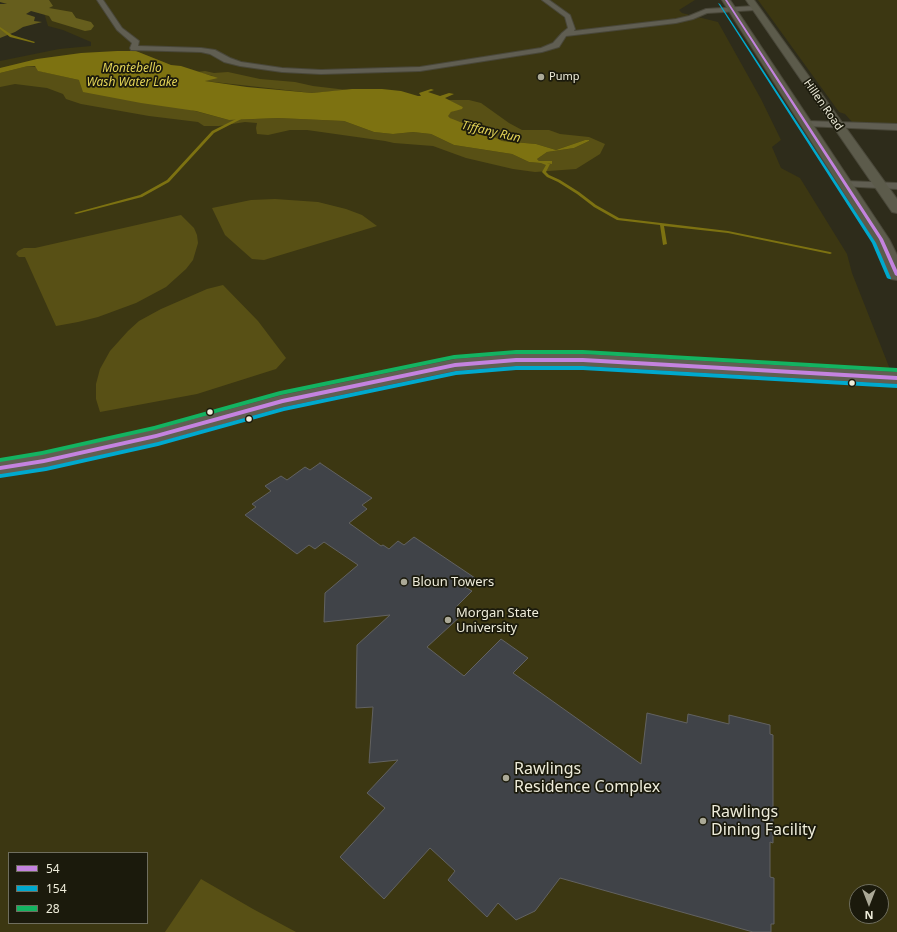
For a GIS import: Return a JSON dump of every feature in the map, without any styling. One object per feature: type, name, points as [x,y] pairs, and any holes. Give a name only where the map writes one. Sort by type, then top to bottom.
[{"type":"main road","name":"Hillen Road","points":[[726,0],[881,239],[895,266]]},
{"type":"main road","name":"Hillen Road","points":[[752,4],[897,209]]},
{"type":"main road","points":[[0,468],[44,461],[156,436],[282,401],[455,366],[508,361],[582,360],[897,378]]},
{"type":"main road","points":[[418,374],[537,371],[897,389]]},
{"type":"street","points":[[100,0],[119,29],[136,43],[134,48],[206,50],[227,60],[240,64],[289,71],[330,72],[426,68],[542,50],[559,43],[564,34],[572,28],[568,16],[545,0]]},
{"type":"street","points":[[564,34],[676,21],[691,18],[706,11],[732,9],[752,4]]},
{"type":"street","points":[[807,124],[897,127]]},
{"type":"street","points":[[844,184],[897,186]]},
{"type":"shaded area","points":[[0,0],[49,0],[53,6],[49,8],[72,12],[76,18],[91,22],[94,26],[91,30],[85,31],[52,21],[49,16],[31,11],[26,14],[35,17],[34,21],[42,22],[23,27],[0,38],[0,4],[7,4],[0,2]]},
{"type":"shaded area","name":"Morgan State University","points":[[40,0],[695,0],[679,10],[682,13],[718,22],[761,99],[781,140],[772,147],[781,168],[800,178],[847,254],[852,273],[897,387],[897,932],[0,932],[0,61],[59,49],[91,46],[91,42],[63,30],[48,26]]},
{"type":"shaded area","points":[[758,0],[897,0],[897,124],[852,122],[845,114],[839,112]]},
{"type":"shaded area","points":[[28,66],[37,67],[39,71],[79,80],[229,120],[278,118],[344,121],[374,132],[393,134],[413,132],[431,134],[454,145],[512,154],[529,162],[552,164],[552,161],[539,161],[537,159],[547,152],[574,148],[589,141],[585,140],[556,150],[536,144],[502,141],[491,135],[468,129],[447,116],[451,112],[463,107],[448,100],[469,100],[481,103],[509,123],[522,130],[549,130],[560,134],[589,137],[605,144],[600,154],[576,169],[535,172],[513,169],[466,158],[433,146],[394,143],[307,130],[290,130],[268,135],[257,134],[257,123],[245,122],[219,126],[204,126],[198,122],[149,116],[81,104],[66,99],[63,94],[47,88],[15,84],[0,87],[0,73]]},
{"type":"shaded area","points":[[205,71],[214,73],[228,72],[260,79],[295,82],[313,86],[347,90],[312,93],[205,81],[213,76],[197,72]]},
{"type":"shaded area","points":[[275,199],[318,202],[346,209],[362,215],[377,226],[264,260],[252,259],[225,235],[212,208],[251,200]]},
{"type":"shaded area","points":[[181,215],[194,228],[198,243],[193,260],[186,269],[166,287],[136,303],[98,317],[78,322],[56,326],[25,257],[19,257],[16,254],[24,248],[35,248]]},
{"type":"shaded area","points":[[223,285],[258,321],[286,358],[276,369],[197,394],[100,412],[96,399],[96,384],[100,369],[110,351],[128,331],[139,321],[161,309],[207,289]]},
{"type":"shaded area","points":[[201,879],[253,909],[296,932],[165,932]]},
{"type":"water","name":"Montebello Wash Water Lake","points":[[136,51],[171,65],[181,66],[218,78],[205,81],[247,87],[312,93],[352,89],[382,89],[401,91],[418,96],[421,96],[419,93],[431,89],[434,90],[428,92],[440,96],[449,93],[454,94],[445,98],[463,107],[462,109],[451,112],[448,116],[450,118],[465,124],[468,129],[487,133],[502,141],[536,144],[556,150],[585,140],[589,141],[574,148],[547,152],[537,159],[539,161],[552,161],[552,164],[529,162],[512,154],[454,145],[431,134],[413,132],[393,134],[374,132],[344,121],[278,118],[229,120],[196,111],[141,103],[83,92],[79,80],[38,71],[35,66],[28,66],[0,73],[0,68],[37,59],[81,53]]},
{"type":"building","points":[[320,463],[372,498],[362,505],[367,509],[349,523],[381,546],[383,545],[389,549],[398,541],[404,545],[414,537],[475,578],[465,587],[472,591],[455,608],[463,614],[427,647],[464,676],[501,639],[528,658],[513,673],[641,764],[647,713],[687,723],[688,714],[729,724],[729,715],[770,725],[770,734],[773,735],[773,843],[770,842],[770,877],[774,878],[774,924],[771,924],[771,932],[753,932],[560,878],[535,911],[516,920],[498,903],[487,917],[448,880],[455,871],[430,848],[384,899],[340,857],[385,808],[367,793],[398,760],[369,763],[373,707],[356,708],[357,645],[390,615],[324,622],[325,593],[358,565],[324,542],[315,549],[309,545],[297,554],[245,515],[256,507],[252,504],[271,491],[265,486],[281,476],[287,480],[305,467],[310,470]]},
{"type":"waterway","name":"Tiffany Run","points":[[0,28],[11,36],[34,42]]},
{"type":"waterway","points":[[76,213],[141,196],[168,181],[213,132],[245,116]]},
{"type":"waterway","name":"Tiffany Run","points":[[542,162],[548,164],[544,172],[548,176],[559,181],[595,206],[618,219],[662,224]]},
{"type":"waterway","name":"Tiffany Run","points":[[662,224],[728,232],[830,253]]},
{"type":"waterway","points":[[662,224],[665,244]]},
{"type":"transit line","name":"54","points":[[726,0],[881,239],[897,275]]},
{"type":"transit line","name":"154","points":[[719,4],[874,243],[889,278]]},
{"type":"transit line","name":"28","points":[[0,460],[42,453],[154,428],[280,393],[454,357],[516,352],[583,352],[897,370]]},
{"type":"transit line","name":"54","points":[[0,468],[44,461],[156,436],[282,401],[455,365],[516,360],[583,360],[897,378]]},
{"type":"transit line","name":"154","points":[[1,476],[46,469],[158,444],[284,409],[456,373],[516,368],[583,368],[897,386]]},
{"type":"place","name":"Pump","points":[[541,77]]},
{"type":"place","name":"Bloun Towers","points":[[404,582]]},
{"type":"place","name":"Morgan State University","points":[[448,620]]},
{"type":"place","name":"Rawlings Residence Complex","points":[[506,778]]},
{"type":"place","name":"Rawlings Dining Facility","points":[[703,821]]}]
